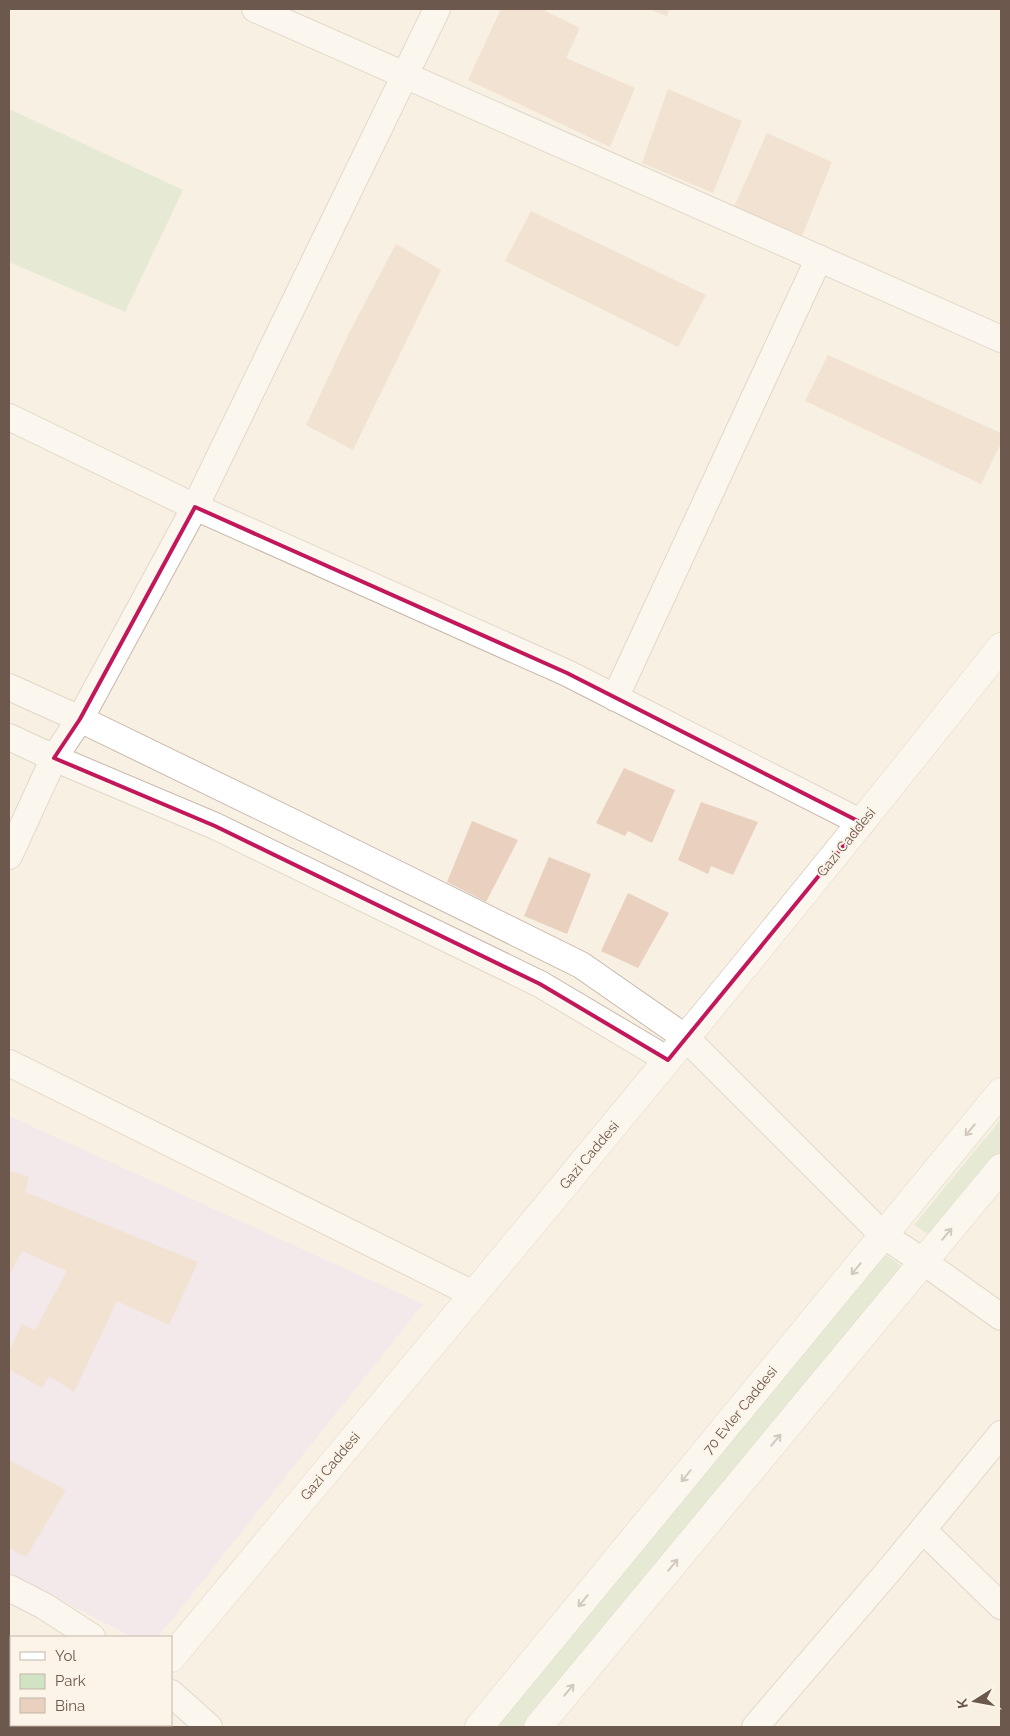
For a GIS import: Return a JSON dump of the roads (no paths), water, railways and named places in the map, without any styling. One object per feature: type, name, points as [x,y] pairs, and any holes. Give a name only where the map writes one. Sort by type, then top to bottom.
[{"type":"street","points":[[255,9],[1001,339]]},
{"type":"street","points":[[9,856],[54,758],[80,719],[194,507],[437,9]]},
{"type":"street","points":[[615,698],[819,258]]},
{"type":"street","points":[[9,418],[194,507],[567,674],[862,823]]},
{"type":"street","name":"Gazi Caddesi","points":[[172,1657],[668,1060],[862,823],[1001,646]]},
{"type":"street","points":[[9,687],[80,719],[582,965],[686,1038],[883,1235],[1001,1317]]},
{"type":"street","points":[[9,737],[215,826],[522,975],[668,1060]]},
{"type":"street","points":[[9,1063],[473,1294]]},
{"type":"street","name":"70 Evler Caddesi","points":[[479,1727],[1001,1092]]},
{"type":"street","points":[[538,1727],[1001,1168]]},
{"type":"street","points":[[755,1727],[923,1530],[1001,1434]]},
{"type":"street","points":[[923,1530],[1001,1606]]},
{"type":"street","points":[[9,1588],[44,1606],[90,1636]]},
{"type":"street","points":[[172,1695],[209,1727]]}]
